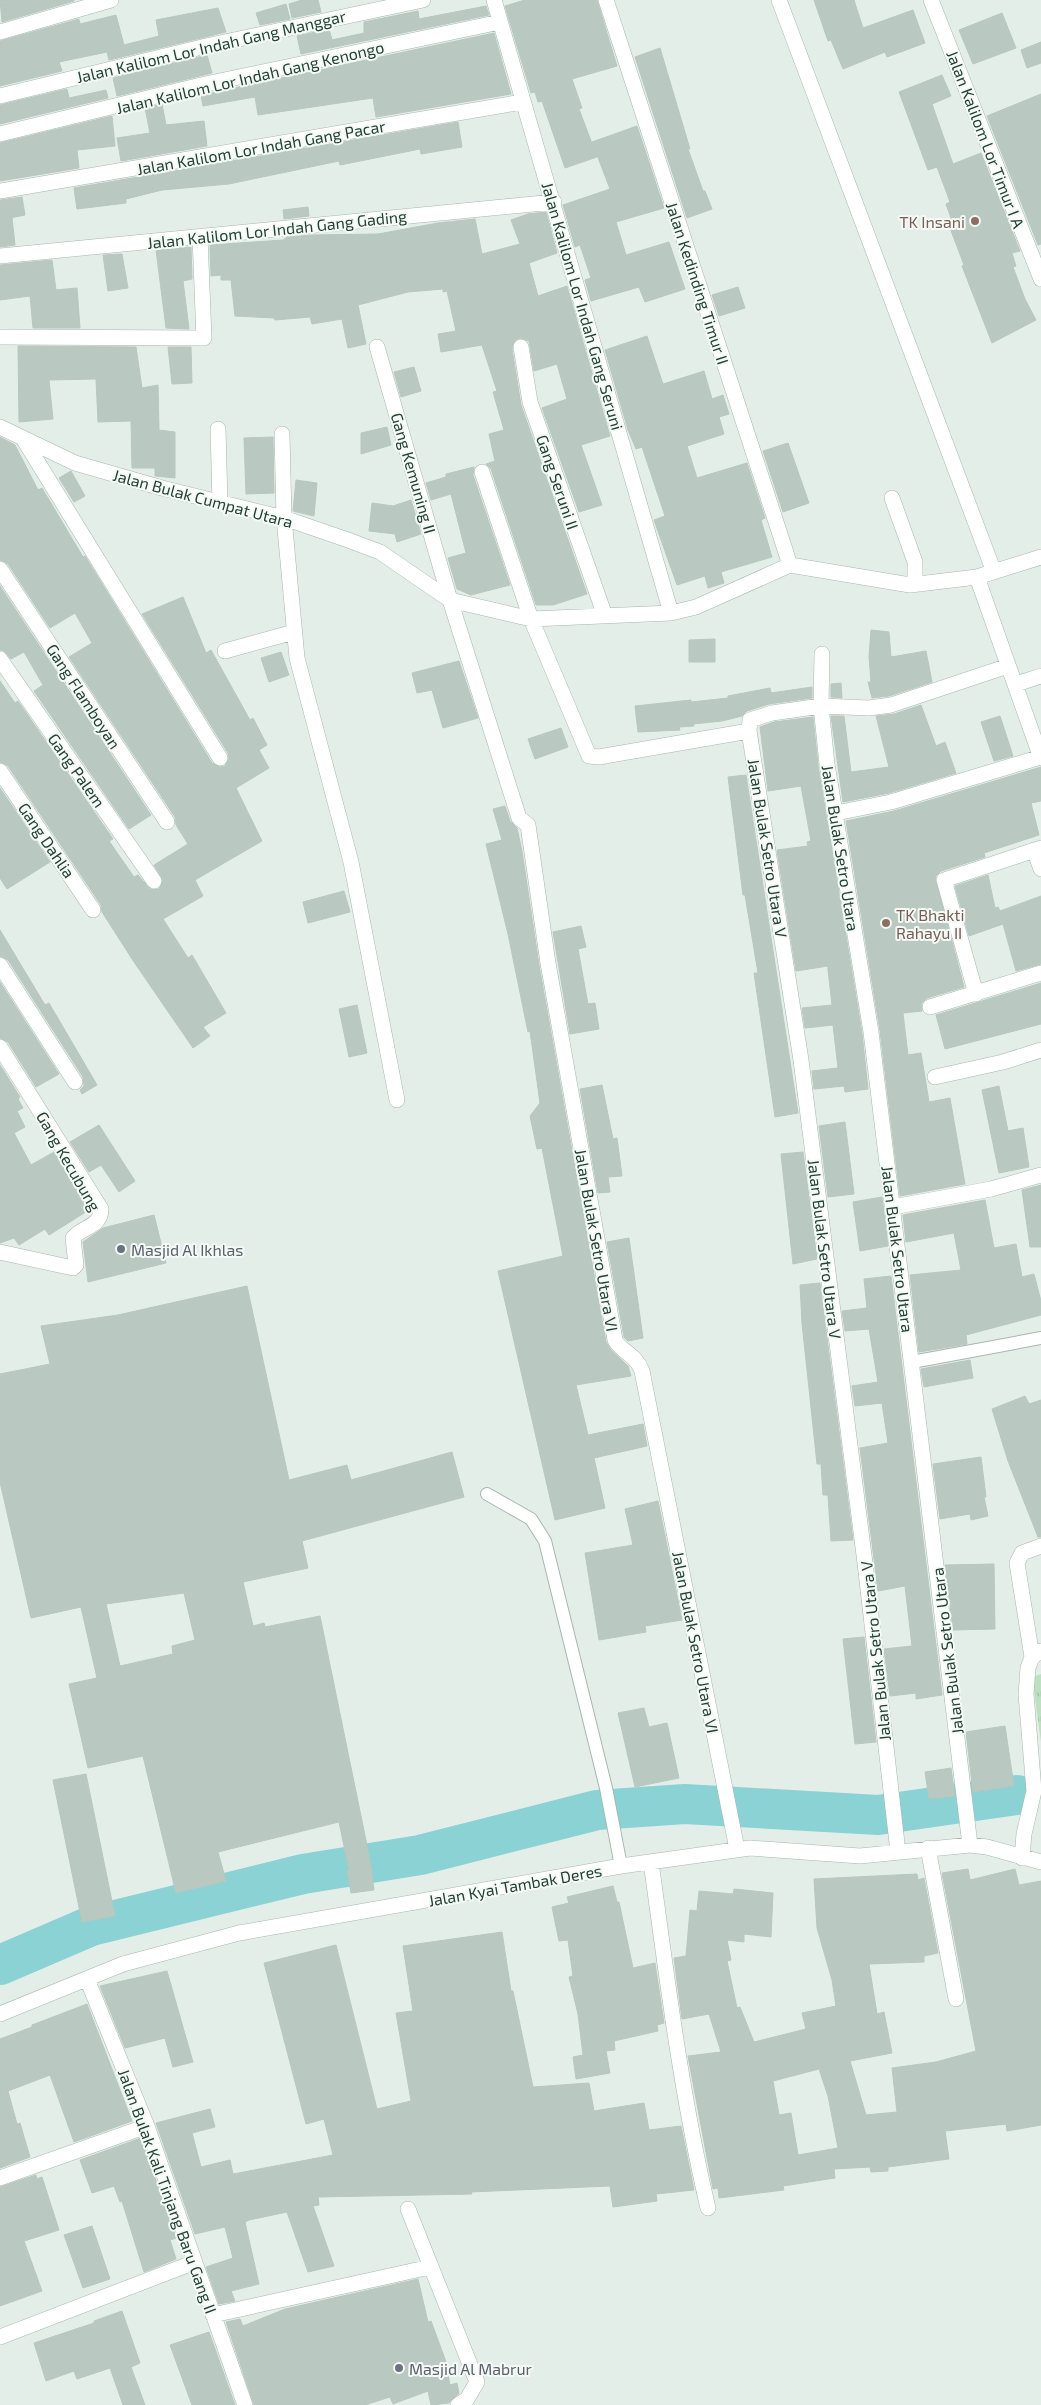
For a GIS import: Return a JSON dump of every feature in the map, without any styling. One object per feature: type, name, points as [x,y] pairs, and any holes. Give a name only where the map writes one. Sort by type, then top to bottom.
[{"type":"street","points":[[0,32],[111,0]]},
{"type":"street","name":"Jalan Kalilom Lor Indah Gang Manggar","points":[[0,96],[206,46],[423,0]]},
{"type":"street","name":"Jalan Kalilom Lor Indah Gang Seruni","points":[[494,0],[522,102],[554,202],[671,613]]},
{"type":"street","name":"Jalan Kedinding Timur II","points":[[606,0],[790,566]]},
{"type":"street","points":[[779,0],[994,572]]},
{"type":"street","name":"Jalan Kalilom Lor Timur I A","points":[[931,0],[1041,279]]},
{"type":"street","name":"Jalan Kalilom Lor Indah Gang Kenongo","points":[[0,134],[201,85],[500,22]]},
{"type":"street","name":"Jalan Kalilom Lor Indah Gang Pacar","points":[[0,191],[522,102]]},
{"type":"street","name":"Jalan Kalilom Lor Indah Gang Gading","points":[[0,256],[554,202]]},
{"type":"street","points":[[0,337],[204,338],[200,237]]},
{"type":"street","name":"Gang Kemuning II","points":[[377,347],[450,600],[523,821]]},
{"type":"street","name":"Gang Seruni II","points":[[520,347],[530,402],[605,616]]},
{"type":"street","name":"Jalan Bulak Cumpat Utara","points":[[0,427],[75,463],[220,503],[284,518],[380,552],[450,600]]},
{"type":"street","points":[[218,429],[220,503]]},
{"type":"street","points":[[282,434],[284,518],[297,658],[351,862],[397,1100]]},
{"type":"street","points":[[24,440],[220,758]]},
{"type":"street","points":[[482,472],[531,619],[589,756],[599,757],[749,731],[750,720],[754,717],[821,706],[869,708],[890,705],[1008,666]]},
{"type":"street","points":[[892,498],[915,562],[915,584]]},
{"type":"street","points":[[450,600],[531,619],[671,613],[696,607],[790,566],[915,584],[978,576],[1041,557]]},
{"type":"street","name":"Gang Flamboyan","points":[[0,569],[167,822]]},
{"type":"street","points":[[836,813],[891,802],[1041,757],[978,576]]},
{"type":"street","points":[[225,651],[294,632]]},
{"type":"street","name":"Jalan Bulak Setro Utara","points":[[822,654],[821,706],[827,764],[871,1032],[880,1120],[893,1206],[970,1845]]},
{"type":"street","name":"Gang Palem","points":[[0,659],[154,881]]},
{"type":"street","points":[[1016,684],[1041,676]]},
{"type":"street","name":"Jalan Bulak Setro Utara V","points":[[749,731],[801,1060],[865,1562],[898,1852]]},
{"type":"street","name":"Gang Dahlia","points":[[0,770],[93,910]]},
{"type":"street","name":"Jalan Bulak Setro Utara VI","points":[[523,821],[615,1340],[618,1345],[634,1356],[642,1371],[737,1849]]},
{"type":"street","points":[[976,994],[944,880],[1038,849],[1041,869]]},
{"type":"street","points":[[0,965],[75,1082]]},
{"type":"street","points":[[930,1006],[976,994],[1041,973]]},
{"type":"street","name":"Gang Kecubung","points":[[0,1047],[101,1209],[101,1216],[95,1224],[76,1234],[72,1241],[76,1265],[73,1268],[0,1252]]},
{"type":"street","points":[[935,1077],[1003,1062],[1041,1050]]},
{"type":"street","points":[[893,1206],[991,1188],[1041,1175]]},
{"type":"street","points":[[1022,1858],[1024,1834],[1034,1791],[1026,1694],[1028,1668],[1036,1654],[1017,1563],[1022,1553],[1041,1546]]},
{"type":"street","name":"Jalan Kyai Tambak Deres","points":[[0,2014],[123,1964],[239,1933],[622,1866],[737,1849],[750,1848],[860,1856],[970,1845],[987,1847],[1041,1862]]},
{"type":"street","points":[[928,1848],[956,1998]]},
{"type":"street","points":[[651,1862],[676,2047],[693,2144],[708,2208]]},
{"type":"street","name":"Jalan Bulak Kali Tinjang Baru Gang II","points":[[87,1979],[147,2126],[213,2315],[241,2404]]},
{"type":"street","points":[[0,2178],[147,2126]]},
{"type":"street","points":[[408,2209],[477,2382],[467,2399],[458,2405]]},
{"type":"street","points":[[0,2337],[195,2262]]},
{"type":"street","points":[[213,2315],[430,2267]]},
{"type":"lane","points":[[912,1362],[1041,1338]]},
{"type":"lane","points":[[486,1494],[532,1518],[545,1540],[609,1800],[622,1866]]},
{"type":"green space","points":[[1041,1674],[1041,1742],[1032,1677]]},
{"type":"building","points":[[0,0],[74,0],[74,1],[2,22]]},
{"type":"building","points":[[302,0],[318,0],[321,12],[292,18],[289,4]]},
{"type":"building","points":[[525,0],[597,0],[617,66],[572,79],[582,108],[579,109],[597,157],[565,168],[542,101],[538,102],[535,92],[531,93],[505,6]]},
{"type":"building","points":[[814,0],[854,0],[863,28],[913,10],[925,43],[887,57],[885,52],[843,69],[831,40],[828,41]]},
{"type":"building","points":[[286,4],[290,19],[260,25],[256,13]]},
{"type":"building","points":[[486,6],[489,15],[301,54],[297,36],[329,29],[332,40],[364,33],[364,22],[418,11],[419,19]]},
{"type":"building","points":[[218,8],[226,32],[109,60],[107,52],[59,62],[62,71],[0,86],[0,41],[79,19],[80,24],[116,15],[124,45],[159,36],[156,20]]},
{"type":"building","points":[[1002,13],[1016,48],[973,64],[959,30]]},
{"type":"building","points":[[494,33],[511,94],[376,117],[373,98],[258,115],[255,97],[203,106],[201,95]]},
{"type":"building","points":[[1041,42],[1041,63],[1027,68],[1021,50]]},
{"type":"building","points":[[660,48],[690,149],[688,149],[703,191],[705,191],[712,209],[687,218],[635,57]]},
{"type":"building","points":[[207,55],[212,73],[117,96],[113,78]]},
{"type":"building","points":[[942,75],[951,96],[932,104],[953,164],[981,153],[1020,251],[1012,253],[1016,266],[1013,267],[1025,299],[1036,320],[992,343],[962,266],[964,265],[947,220],[951,218],[946,204],[950,202],[937,167],[928,170],[899,92]]},
{"type":"building","points":[[67,89],[69,98],[106,90],[108,98],[0,124],[0,105]]},
{"type":"building","points":[[1041,94],[1041,244],[1038,245],[987,116]]},
{"type":"building","points":[[162,104],[166,125],[204,121],[207,146],[121,161],[117,138],[150,133],[145,108]]},
{"type":"building","points":[[112,116],[115,146],[77,150],[79,168],[0,181],[0,143]]},
{"type":"building","points":[[458,122],[462,147],[421,154],[420,149],[340,165],[339,161],[229,184],[162,190],[126,199],[126,203],[77,209],[74,188]]},
{"type":"building","points":[[637,126],[664,208],[616,222],[626,255],[669,242],[685,289],[645,302],[639,287],[591,301],[585,280],[591,278],[580,245],[575,247],[563,205],[610,189],[592,142]]},
{"type":"building","points":[[22,197],[25,215],[10,218],[12,218],[15,245],[0,247],[0,200]]},
{"type":"building","points":[[308,207],[309,216],[284,219],[283,210]]},
{"type":"building","points":[[546,212],[557,253],[529,263],[538,296],[567,286],[610,436],[581,445],[602,505],[579,512],[542,408],[567,399],[557,364],[534,371],[529,341],[520,338],[515,340],[512,349],[521,405],[587,594],[553,605],[536,605],[491,469],[486,464],[495,461],[489,434],[504,430],[493,392],[497,391],[482,345],[441,352],[438,334],[456,331],[447,291],[443,292],[443,289],[408,292],[358,305],[366,344],[348,348],[342,319],[312,324],[310,317],[275,320],[274,318],[235,316],[231,280],[221,280],[221,275],[211,276],[210,245],[283,240],[287,237],[312,235],[378,234],[438,223],[475,219],[482,254],[520,244],[511,220],[528,214]]},
{"type":"building","points":[[191,247],[192,279],[183,281],[189,329],[166,328],[156,250]]},
{"type":"building","points":[[122,254],[128,288],[108,291],[103,255]]},
{"type":"building","points":[[52,260],[56,290],[77,288],[80,328],[33,328],[30,296],[0,300],[0,265]]},
{"type":"building","points":[[738,287],[745,308],[719,316],[712,295]]},
{"type":"building","points":[[647,336],[663,384],[704,371],[712,399],[723,395],[729,414],[719,417],[724,434],[687,446],[697,478],[747,463],[765,518],[761,520],[772,557],[721,572],[724,583],[708,588],[705,576],[677,585],[654,520],[665,516],[642,447],[636,449],[628,430],[605,350]]},
{"type":"building","points":[[18,346],[136,347],[142,388],[158,385],[159,430],[175,432],[175,478],[155,476],[155,468],[132,468],[131,421],[98,422],[96,379],[49,380],[53,419],[19,422]]},
{"type":"building","points":[[168,347],[191,347],[192,383],[172,384]]},
{"type":"building","points":[[414,367],[421,391],[401,397],[394,372]]},
{"type":"building","points":[[387,427],[391,445],[361,454],[361,433]]},
{"type":"building","points":[[0,437],[15,445],[38,490],[42,488],[212,763],[220,767],[225,766],[229,758],[228,753],[142,614],[183,597],[206,653],[211,650],[250,720],[253,718],[267,745],[259,750],[269,768],[236,788],[262,841],[195,880],[203,896],[163,919],[188,958],[192,955],[226,1013],[203,1027],[210,1036],[193,1048],[134,962],[102,912],[101,905],[8,766],[0,762],[0,681],[15,703],[18,701],[113,839],[109,841],[134,877],[138,875],[150,889],[159,889],[163,880],[154,865],[188,844],[176,825],[175,817],[69,657],[92,643],[75,613],[50,628],[8,564],[0,560]]},
{"type":"building","points":[[273,437],[274,493],[246,494],[244,438]]},
{"type":"building","points":[[788,443],[809,503],[783,512],[763,451]]},
{"type":"building","points":[[474,467],[473,475],[510,585],[471,595],[457,589],[448,558],[466,553],[451,494],[431,500],[426,483],[446,477],[446,474]]},
{"type":"building","points":[[71,471],[85,496],[74,502],[59,478]]},
{"type":"building","points":[[296,480],[317,483],[314,516],[293,511]]},
{"type":"building","points":[[411,500],[421,534],[397,542],[395,534],[369,531],[372,503],[393,506]]},
{"type":"building","points":[[0,586],[151,815],[129,829],[34,691],[43,685],[24,652],[11,659],[4,651],[0,650]]},
{"type":"building","points":[[871,630],[889,632],[891,657],[926,651],[932,682],[889,696],[872,698],[868,682],[871,682],[869,657]]},
{"type":"building","points":[[715,639],[715,662],[689,662],[689,640]]},
{"type":"building","points":[[281,652],[289,675],[269,682],[261,658]]},
{"type":"building","points":[[459,661],[478,718],[443,728],[432,690],[417,693],[412,673]]},
{"type":"building","points":[[841,683],[842,698],[831,697],[831,684]]},
{"type":"building","points":[[812,687],[812,698],[769,704],[747,711],[742,716],[722,721],[693,724],[694,726],[679,727],[680,730],[638,732],[635,706],[728,698],[728,696],[770,688],[771,693]]},
{"type":"building","points":[[921,705],[936,746],[945,742],[956,773],[889,793],[843,802],[831,716],[844,716],[851,772],[889,767],[876,716],[894,714]]},
{"type":"building","points":[[1000,716],[1013,756],[994,761],[981,722]]},
{"type":"building","points":[[813,717],[818,765],[862,1033],[868,1089],[845,1092],[844,1086],[814,1089],[812,1071],[838,1068],[833,1025],[805,1028],[802,1008],[832,1005],[828,966],[796,971],[777,850],[808,846],[807,842],[811,841],[801,786],[768,791],[760,727],[774,722]]},
{"type":"building","points":[[561,728],[568,747],[535,759],[528,739]]},
{"type":"building","points":[[1041,767],[1041,801],[1031,803],[1039,835],[984,853],[985,857],[941,871],[935,877],[964,987],[927,998],[921,1004],[922,1011],[903,1013],[908,1055],[921,1053],[929,1102],[950,1098],[965,1184],[900,1196],[880,1031],[846,821],[894,811]]},
{"type":"building","points":[[746,775],[798,1113],[775,1117],[754,973],[758,973],[745,895],[743,895],[728,777]]},
{"type":"building","points":[[0,788],[50,862],[7,889],[0,878]]},
{"type":"building","points":[[505,806],[510,821],[517,828],[522,851],[539,965],[606,1342],[611,1350],[628,1366],[631,1376],[576,1385],[588,1435],[643,1424],[647,1446],[594,1458],[605,1508],[555,1520],[498,1271],[563,1256],[542,1148],[537,1149],[530,1116],[540,1103],[530,1031],[528,1032],[508,934],[486,844],[502,840],[493,809]]},
{"type":"building","points":[[988,875],[995,908],[998,907],[1000,911],[1041,896],[1041,964],[1016,971],[1003,924],[969,936],[955,886]]},
{"type":"building","points":[[344,891],[350,912],[308,923],[303,902]]},
{"type":"building","points":[[581,926],[586,947],[578,949],[588,1004],[595,1003],[599,1029],[570,1034],[553,932]]},
{"type":"building","points":[[0,930],[45,1005],[49,1003],[97,1085],[82,1094],[80,1090],[84,1086],[83,1077],[8,960],[0,956]]},
{"type":"building","points":[[0,982],[59,1074],[36,1087],[8,1042],[0,1038]]},
{"type":"building","points":[[1041,983],[1041,1024],[945,1049],[936,1015]]},
{"type":"building","points":[[357,1005],[367,1053],[349,1057],[339,1009]]},
{"type":"building","points":[[0,1065],[20,1097],[18,1099],[23,1108],[17,1111],[25,1127],[14,1133],[31,1165],[54,1152],[89,1210],[49,1235],[45,1229],[19,1245],[14,1238],[0,1243]]},
{"type":"building","points":[[602,1085],[613,1139],[617,1138],[622,1176],[608,1177],[610,1192],[598,1193],[580,1089]]},
{"type":"building","points":[[999,1086],[1008,1131],[1023,1128],[1029,1167],[999,1173],[982,1090]]},
{"type":"building","points":[[845,1122],[854,1194],[828,1197],[819,1126]]},
{"type":"building","points":[[99,1125],[135,1181],[119,1192],[101,1165],[89,1172],[70,1142]]},
{"type":"building","points":[[803,1152],[817,1259],[793,1264],[781,1154]]},
{"type":"building","points":[[1041,1185],[1041,1247],[1030,1247],[1022,1190]]},
{"type":"building","points":[[882,1197],[888,1246],[860,1251],[853,1202]]},
{"type":"building","points":[[985,1200],[994,1248],[1016,1244],[1022,1277],[1034,1274],[1041,1301],[1041,1315],[966,1335],[967,1344],[919,1352],[910,1275],[961,1270],[954,1233],[906,1242],[903,1215]]},
{"type":"building","name":"Masjid Al Ikhlas","points":[[154,1215],[166,1263],[88,1282],[83,1242],[103,1228]]},
{"type":"building","points":[[629,1238],[643,1338],[628,1341],[624,1337],[607,1242]]},
{"type":"building","points":[[891,1276],[942,1695],[916,1699],[916,1693],[890,1696],[884,1649],[912,1646],[905,1586],[878,1591],[860,1448],[888,1443],[882,1403],[855,1406],[852,1386],[878,1382],[869,1329],[845,1331],[842,1311],[867,1308],[864,1279]]},
{"type":"building","points":[[820,1283],[853,1540],[831,1541],[828,1495],[823,1495],[821,1464],[817,1464],[802,1323],[800,1285]]},
{"type":"building","points":[[247,1286],[289,1480],[347,1465],[351,1480],[452,1452],[464,1497],[302,1541],[308,1568],[243,1582],[253,1626],[264,1623],[265,1627],[320,1616],[370,1860],[374,1890],[351,1893],[347,1870],[349,1870],[339,1822],[218,1852],[226,1881],[176,1893],[143,1756],[88,1768],[69,1684],[97,1678],[81,1607],[31,1618],[0,1482],[0,1374],[50,1364],[41,1326],[118,1315]],"holes":[[[184,1593],[195,1640],[172,1646],[173,1654],[120,1666],[106,1604]]]},
{"type":"building","points":[[970,1360],[973,1378],[924,1387],[921,1369]]},
{"type":"building","points":[[1025,1396],[1029,1404],[1041,1400],[1041,1537],[1038,1537],[1008,1461],[992,1409]]},
{"type":"building","points":[[981,1457],[986,1497],[984,1497],[988,1516],[971,1520],[970,1514],[940,1519],[933,1464]]},
{"type":"building","points":[[658,1501],[682,1620],[645,1626],[646,1632],[599,1640],[585,1553],[633,1545],[625,1509]]},
{"type":"building","points":[[994,1564],[995,1629],[953,1630],[945,1565]]},
{"type":"building","points":[[864,1637],[876,1742],[855,1744],[843,1639]]},
{"type":"building","points":[[644,1708],[649,1727],[667,1723],[679,1778],[635,1787],[618,1713]]},
{"type":"building","points":[[1005,1726],[1014,1786],[973,1792],[966,1732]]},
{"type":"building","points":[[951,1768],[955,1796],[929,1799],[925,1772]]},
{"type":"building","points":[[86,1774],[115,1916],[82,1922],[53,1780]]},
{"type":"building","points":[[968,1869],[970,1880],[1015,1869],[1019,1885],[1041,1881],[1041,2125],[1007,2131],[1006,2124],[945,2131],[949,2159],[888,2167],[888,2171],[871,2172],[870,2167],[834,2169],[835,2178],[783,2186],[784,2190],[719,2198],[718,2188],[713,2189],[688,2056],[721,2052],[709,2014],[682,2019],[674,1958],[686,1956],[690,1910],[697,1911],[699,1891],[733,1894],[734,1889],[773,1893],[771,1937],[744,1934],[744,1942],[727,1940],[731,1960],[727,1961],[737,2008],[740,2007],[754,2042],[806,2029],[802,2013],[836,2006],[832,1980],[817,1928],[814,1879],[917,1874],[918,1880],[924,1878],[938,1953],[924,1956],[924,1962],[869,1964],[877,2014],[884,2012],[892,2053],[850,2061],[866,2115],[897,2112],[892,2068],[936,2062],[976,2051],[942,1873]],"holes":[[[819,2069],[828,2096],[838,2148],[798,2155],[791,2113],[779,2115],[773,2081]]]},
{"type":"building","points":[[613,1886],[617,1902],[619,1902],[633,1968],[655,1963],[664,2023],[657,2025],[658,2031],[614,2041],[615,2050],[606,2051],[610,2073],[576,2079],[573,2057],[583,2055],[578,2014],[569,1977],[573,1976],[568,1940],[559,1941],[552,1907],[569,1903],[567,1897]]},
{"type":"building","points":[[502,1932],[511,1991],[513,1991],[533,2087],[589,2083],[594,2111],[644,2103],[649,2130],[681,2126],[694,2190],[656,2194],[657,2201],[613,2207],[610,2186],[471,2192],[472,2194],[318,2197],[319,2205],[313,2206],[334,2266],[308,2272],[287,2212],[249,2220],[245,2222],[259,2284],[231,2291],[235,2301],[219,2304],[206,2267],[233,2258],[225,2227],[195,2234],[156,2123],[210,2109],[215,2127],[192,2133],[201,2167],[230,2160],[233,2174],[333,2155],[324,2119],[306,2124],[264,1963],[336,1945],[377,2109],[411,2101],[396,2013],[413,2011],[403,1946]]},
{"type":"building","points":[[167,1971],[193,2062],[173,2067],[165,2038],[125,2048],[100,1986]]},
{"type":"building","points":[[87,2004],[132,2121],[74,2142],[50,2075],[8,2091],[17,2124],[20,2123],[30,2157],[0,2168],[0,2039]]},
{"type":"building","points":[[141,2138],[176,2238],[170,2240],[176,2259],[144,2272],[122,2201],[120,2202],[114,2186],[92,2193],[80,2160]]},
{"type":"building","points":[[36,2175],[37,2179],[42,2177],[59,2230],[24,2241],[42,2291],[0,2306],[0,2187]]},
{"type":"building","points":[[92,2226],[110,2279],[83,2288],[64,2235]]},
{"type":"building","points":[[418,2279],[428,2322],[431,2321],[445,2359],[450,2385],[457,2383],[459,2393],[449,2403],[431,2405],[428,2391],[393,2404],[390,2397],[365,2405],[254,2405],[226,2322],[240,2319],[243,2326],[285,2309]]},
{"type":"building","points":[[122,2311],[140,2363],[131,2367],[145,2405],[123,2405],[110,2368],[77,2379],[74,2371],[46,2381],[34,2343],[94,2323],[94,2321]]},
{"type":"building","points":[[209,2332],[235,2405],[192,2405],[170,2345]]},
{"type":"waterway","points":[[0,1965],[91,1926],[303,1874],[420,1855],[597,1810],[685,1804],[878,1815],[1017,1795]]},
{"type":"place","name":"TK Insani","points":[[975,221]]},
{"type":"place","name":"TK Bhakti Rahayu II","points":[[886,923]]},
{"type":"place","name":"Masjid Al Ikhlas","points":[[121,1249]]},
{"type":"place","name":"Masjid Al Mabrur","points":[[399,2368]]}]
